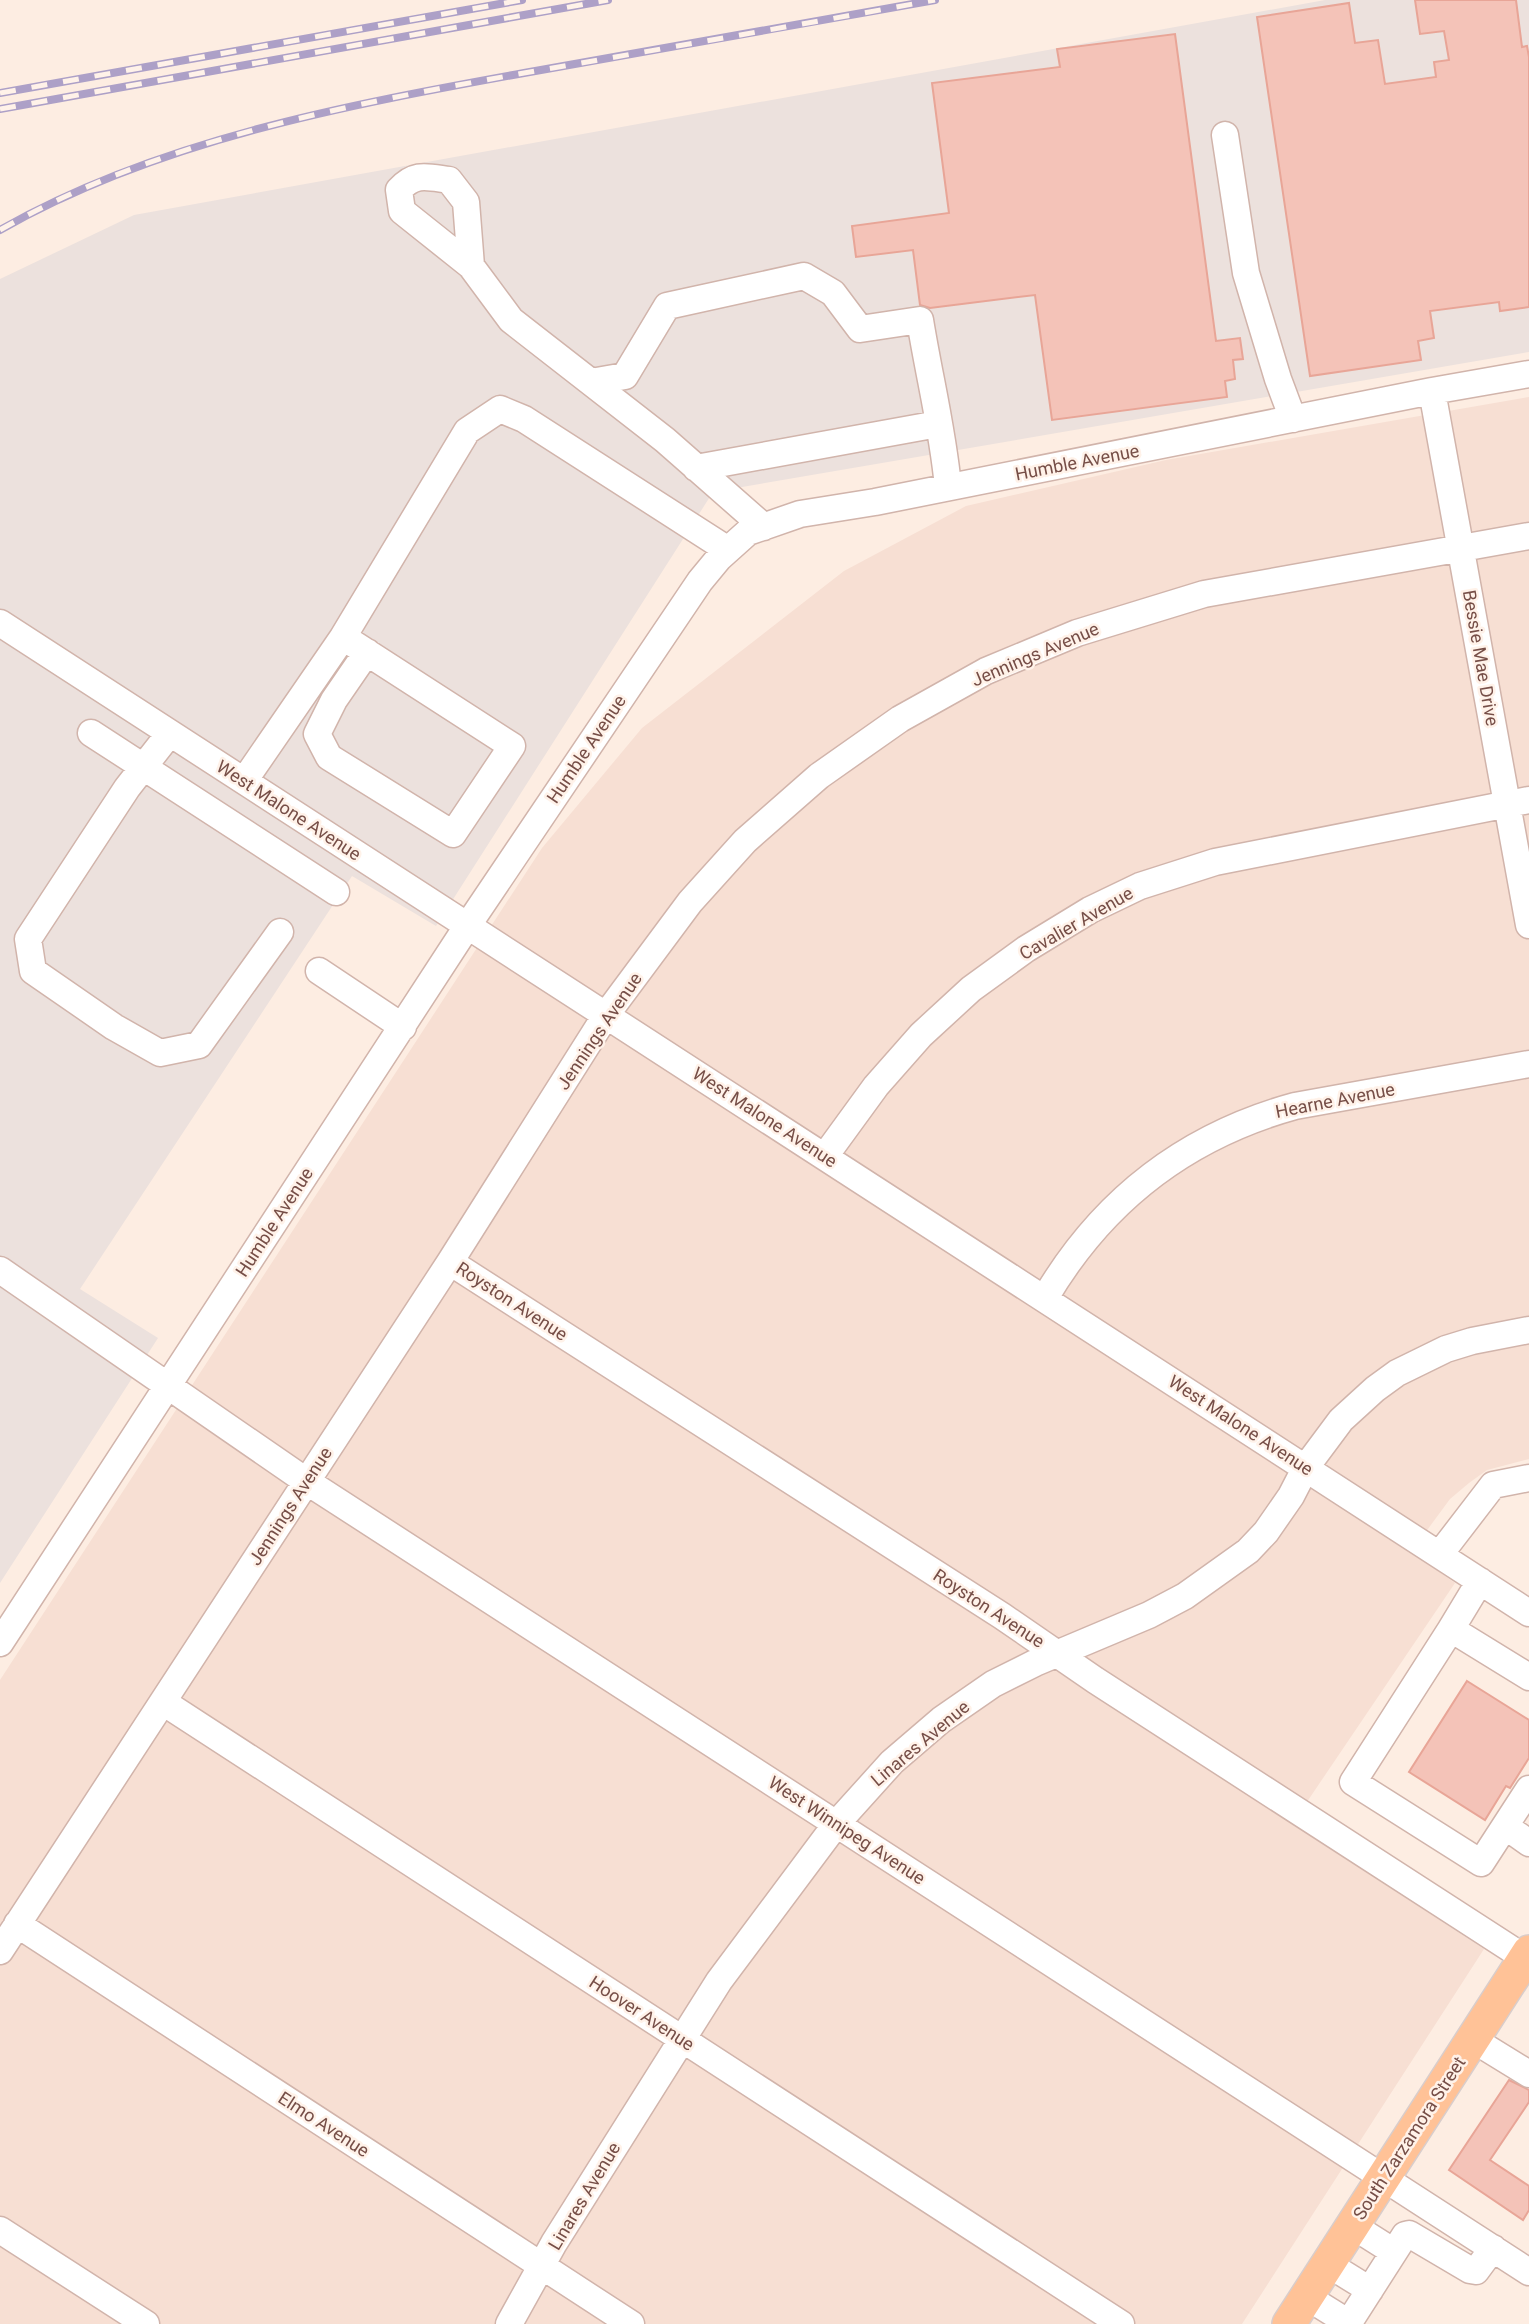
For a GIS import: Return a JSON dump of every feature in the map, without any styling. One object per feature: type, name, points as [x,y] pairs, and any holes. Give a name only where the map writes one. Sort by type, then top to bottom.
[{"type":"main road","name":"South Zarzamora Street","points":[[1298,2310],[1527,1955]]},
{"type":"street","points":[[1226,135],[1247,273],[1278,379],[1293,419]]},
{"type":"street","points":[[471,266],[511,320],[696,468],[764,527]]},
{"type":"street","points":[[591,383],[625,376],[667,306],[804,276],[833,293],[860,329],[920,320],[938,424],[945,449],[948,487]]},
{"type":"street","name":"Humble Avenue","points":[[0,1643],[468,925],[700,580],[748,532],[800,514],[1529,374]]},
{"type":"street","name":"Bessie Mae Drive","points":[[1432,391],[1461,548],[1518,802],[1529,925]]},
{"type":"street","points":[[244,781],[343,637],[467,431],[500,409],[524,419],[728,550]]},
{"type":"street","points":[[696,468],[938,424]]},
{"type":"street","name":"Jennings Avenue","points":[[0,1951],[450,1262],[606,1015],[690,902],[745,841],[819,776],[900,719],[986,671],[1077,632],[1204,594],[1529,536]]},
{"type":"street","name":"West Malone Avenue","points":[[0,623],[1529,1613]]},
{"type":"street","points":[[343,637],[367,652],[512,746],[453,834],[329,757],[317,734],[334,700],[367,652]]},
{"type":"street","points":[[91,733],[336,892]]},
{"type":"street","points":[[170,733],[144,767],[28,939],[33,971],[114,1027],[160,1053],[199,1045],[280,932]]},
{"type":"street","name":"Cavalier Avenue","points":[[825,1156],[876,1086],[921,1035],[971,989],[1026,949],[1090,910],[1140,886],[1215,862],[1518,802]]},
{"type":"street","points":[[319,971],[403,1027]]},
{"type":"street","name":"Hearne Avenue","points":[[1045,1298],[1060,1272],[1120,1200],[1188,1150],[1218,1133],[1264,1114],[1294,1106],[1529,1064]]},
{"type":"street","name":"Royston Avenue","points":[[450,1262],[1058,1653],[1095,1680],[1527,1955]]},
{"type":"street","name":"West Winnipeg Avenue","points":[[0,1270],[306,1480],[1529,2272]]},
{"type":"street","name":"Linares Avenue","points":[[509,2324],[681,2038],[719,1980],[837,1823],[892,1762],[941,1720],[993,1685],[1058,1653],[1149,1615],[1185,1596],[1248,1551],[1266,1532],[1291,1496],[1306,1467],[1354,1407],[1397,1373],[1446,1349],[1529,1330]]},
{"type":"street","points":[[1440,1554],[1493,1485],[1529,1478]]},
{"type":"street","points":[[1480,1581],[1353,1782],[1481,1863],[1529,1789]]},
{"type":"street","points":[[1451,1629],[1529,1678]]},
{"type":"street","name":"Hoover Avenue","points":[[163,1702],[1121,2324]]},
{"type":"street","points":[[1505,1826],[1529,1843]]},
{"type":"street","name":"Elmo Avenue","points":[[17,1924],[631,2324]]},
{"type":"street","points":[[1472,2039],[1529,2074]]},
{"type":"street","points":[[1353,2225],[1394,2252]]},
{"type":"street","points":[[0,2230],[146,2324]]},
{"type":"street","points":[[1298,2310],[1349,2323],[1405,2235],[1409,2234],[1476,2271],[1493,2248]]},
{"type":"street","points":[[1328,2264],[1370,2290]]},
{"type":"shaded area","points":[[1325,0],[1529,0],[1529,352],[713,492],[436,926],[352,876],[80,1289],[158,1338],[0,1583],[0,279],[134,215]]},
{"type":"shaded area","points":[[1529,397],[1529,1459],[1487,1470],[1469,1483],[1450,1499],[1411,1552],[1455,1583],[1292,1824],[1484,1949],[1242,2324],[0,2324],[0,1680],[542,848],[642,728],[844,571],[966,506],[1166,460]]},
{"type":"building","points":[[1415,0],[1516,0],[1522,47],[1527,46],[1529,57],[1529,307],[1500,311],[1499,302],[1430,311],[1434,338],[1418,341],[1421,360],[1310,376],[1257,17],[1349,3],[1355,43],[1378,40],[1385,84],[1436,77],[1434,62],[1449,60],[1444,31],[1420,34]]},
{"type":"building","points":[[1175,34],[1216,341],[1240,338],[1243,359],[1233,360],[1235,379],[1225,381],[1227,397],[1052,420],[1035,295],[930,308],[920,305],[913,250],[856,257],[852,226],[949,213],[932,83],[1060,67],[1057,49]]},
{"type":"building","points":[[1467,1681],[1529,1720],[1529,1758],[1510,1788],[1506,1786],[1485,1820],[1409,1772]]},
{"type":"building","points":[[1509,2080],[1529,2090],[1529,2102],[1490,2160],[1529,2186],[1529,2210],[1523,2220],[1449,2170]]},
{"type":"railway","points":[[0,93],[522,0]]},
{"type":"railway","points":[[0,109],[608,0]]},
{"type":"railway","points":[[0,230],[61,199],[124,172],[189,149],[322,113],[457,85],[935,0]]}]
